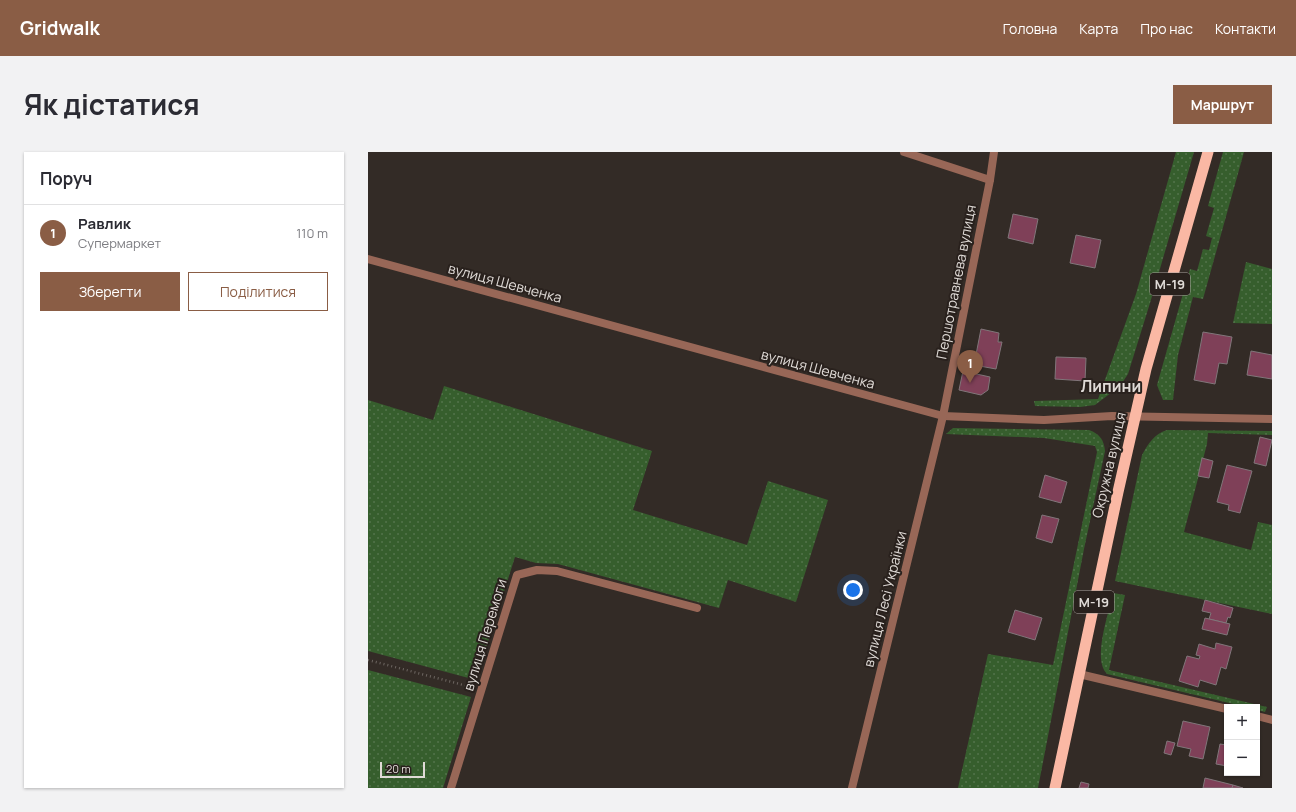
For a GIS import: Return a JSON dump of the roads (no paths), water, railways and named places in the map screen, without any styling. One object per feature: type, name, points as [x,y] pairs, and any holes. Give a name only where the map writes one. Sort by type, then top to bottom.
[{"type":"highway","name":"Окружна вулиця","points":[[1055,788],[1118,492],[1148,361],[1208,152]]},
{"type":"street","points":[[904,152],[990,180]]},
{"type":"street","name":"Першотравнева вулиця","points":[[943,416],[990,180],[994,152]]},
{"type":"street","name":"вулиця Шевченка","points":[[368,259],[943,416],[1044,420],[1112,416],[1272,419]]},
{"type":"street","name":"вулиця Лесі Українки","points":[[852,788],[943,416]]},
{"type":"street","name":"вулиця Перемоги","points":[[451,788],[517,575],[537,570],[557,571],[697,608]]},
{"type":"street","points":[[1079,674],[1224,708]]},
{"type":"street","points":[[1260,717],[1272,720]]},
{"type":"place","name":"Равлик","points":[[970,383]]},
{"type":"district","name":"Липини","points":[[1111,386]]}]
